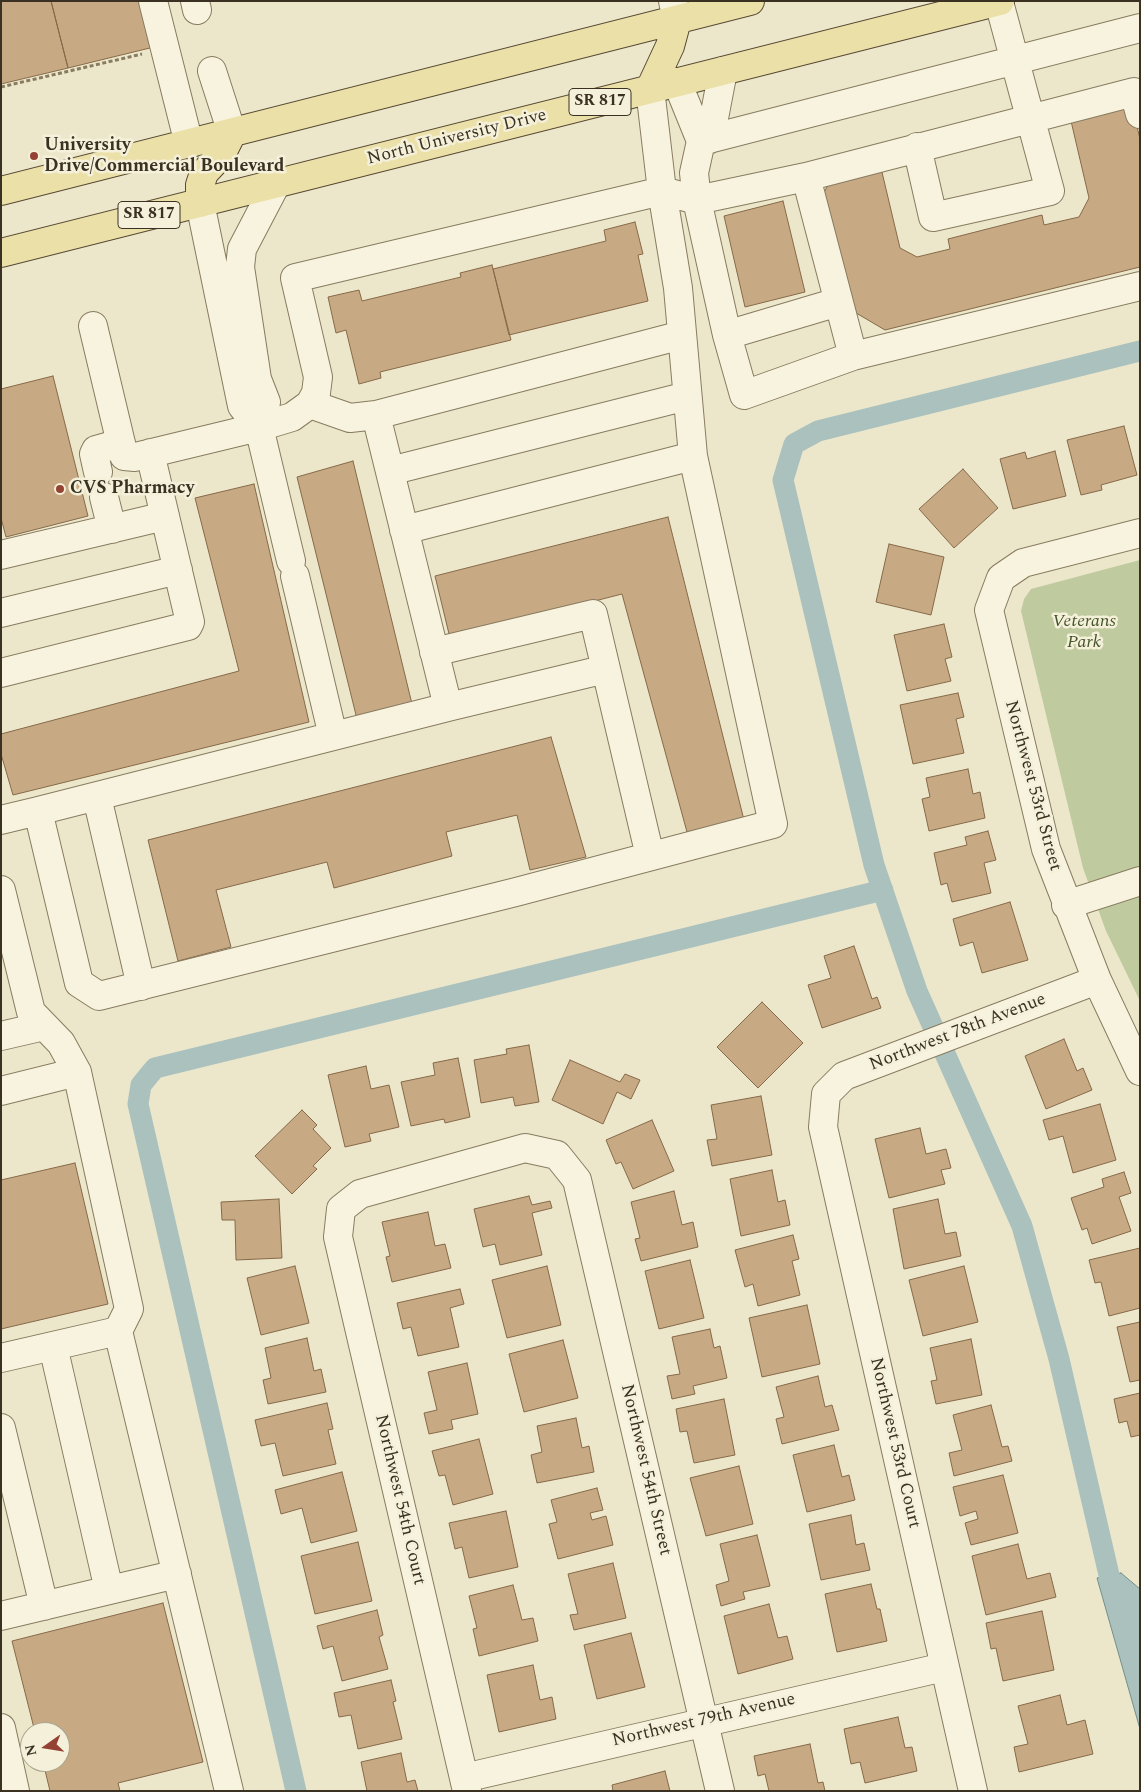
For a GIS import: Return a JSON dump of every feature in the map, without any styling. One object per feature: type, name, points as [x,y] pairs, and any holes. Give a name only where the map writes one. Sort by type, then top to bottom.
[{"type":"main road","points":[[1,191],[232,133],[675,10],[750,1]]},
{"type":"main road","name":"North University Drive","points":[[1,253],[999,1]]},
{"type":"main road","points":[[650,90],[670,46],[675,10]]},
{"type":"main road","points":[[200,203],[200,185],[204,172],[221,155],[232,133]]},
{"type":"street","points":[[153,1],[189,144]]},
{"type":"street","points":[[917,148],[933,217],[1050,191],[999,1]]},
{"type":"street","points":[[706,140],[1140,28]]},
{"type":"street","points":[[212,71],[232,133]]},
{"type":"street","points":[[723,71],[706,140],[694,173],[727,335],[744,395],[853,356],[1140,286]]},
{"type":"street","points":[[677,82],[706,140]]},
{"type":"street","points":[[38,811],[79,983],[99,996],[773,824],[693,456],[678,288],[662,192],[650,90]]},
{"type":"street","points":[[94,326],[124,456],[135,457],[259,427],[292,416],[310,404],[316,392],[318,377],[295,278],[662,192],[698,200],[806,177],[1031,117],[1134,92],[1140,114]]},
{"type":"street","points":[[806,177],[853,356]]},
{"type":"street","points":[[259,427],[266,402],[257,379],[240,267],[242,249],[276,184]]},
{"type":"street","points":[[200,203],[242,406],[259,427],[333,736]]},
{"type":"street","points":[[727,335],[838,302]]},
{"type":"street","points":[[310,404],[350,418],[376,415],[682,336]]},
{"type":"street","points":[[390,471],[687,396]]},
{"type":"street","points":[[376,415],[448,707]]},
{"type":"street","points":[[112,529],[94,454],[96,450],[121,443]]},
{"type":"street","points":[[1,673],[188,626],[190,622],[150,453]]},
{"type":"street","points":[[404,530],[693,456]]},
{"type":"street","points":[[1,555],[165,516]]},
{"type":"street","name":"Northwest 53rd Street","points":[[1140,533],[1023,563],[1001,578],[988,610],[1046,849],[1066,905],[1097,980],[1140,1071]]},
{"type":"street","points":[[1,613],[178,570]]},
{"type":"street","points":[[434,652],[593,614],[650,856]]},
{"type":"street","points":[[1,820],[606,669]]},
{"type":"street","points":[[96,797],[141,986]]},
{"type":"street","points":[[1066,905],[1140,881]]},
{"type":"street","points":[[1,890],[30,1012],[61,1043],[77,1072],[129,1309],[118,1331],[229,1791]]},
{"type":"street","name":"Northwest 78th Avenue","points":[[826,1094],[844,1076],[1097,980]]},
{"type":"street","points":[[1,1036],[44,1026]]},
{"type":"street","points":[[1,1091],[77,1072]]},
{"type":"street","name":"Northwest 53rd Court","points":[[826,1094],[823,1127],[973,1791]]},
{"type":"street","name":"Northwest 54th Street","points":[[341,1209],[360,1194],[525,1148],[557,1155],[577,1180],[720,1791]]},
{"type":"street","name":"Northwest 54th Court","points":[[341,1209],[338,1237],[465,1784]]},
{"type":"street","points":[[1,1358],[118,1331]]},
{"type":"street","points":[[53,1346],[110,1590]]},
{"type":"street","points":[[1,1428],[10,1506],[44,1606]]},
{"type":"street","points":[[1,1616],[177,1574]]},
{"type":"street","name":"Northwest 79th Avenue","points":[[465,1784],[704,1721],[944,1667]]},
{"type":"street","points":[[1,1728],[16,1791]]},
{"type":"path","points":[[1,87],[144,54]]},
{"type":"green space","name":"Veterans Park","points":[[1140,560],[1140,1001],[1106,931],[1083,868],[1021,611],[1024,599],[1031,589]]},
{"type":"water","points":[[1121,1573],[1140,1589],[1140,1729],[1097,1578]]},
{"type":"building","points":[[1,1],[51,1],[68,68],[1,84]]},
{"type":"building","points":[[51,1],[142,1],[154,47],[68,68]]},
{"type":"building","points":[[1132,106],[1140,139],[1140,267],[885,330],[851,310],[823,194],[831,180],[881,168],[900,248],[917,257],[950,249],[948,239],[1042,215],[1044,225],[1079,217],[1089,198],[1071,121]]},
{"type":"building","points":[[783,201],[805,292],[745,307],[724,216]]},
{"type":"building","points":[[635,222],[643,254],[638,255],[648,301],[509,335],[493,269],[606,241],[604,230]]},
{"type":"building","points":[[492,265],[511,340],[380,372],[381,378],[359,384],[346,330],[336,333],[328,297],[359,290],[362,301],[461,277],[460,273]]},
{"type":"building","name":"CVS Pharmacy","points":[[53,376],[88,516],[6,537],[1,518],[1,389]]},
{"type":"building","points":[[1124,426],[1137,475],[1101,485],[1102,490],[1081,495],[1067,440]]},
{"type":"building","points":[[1055,451],[1066,496],[1013,509],[1000,459],[1025,452],[1027,459]]},
{"type":"building","points":[[353,461],[412,704],[357,719],[297,477]]},
{"type":"building","points":[[963,469],[998,508],[954,548],[919,509]]},
{"type":"building","points":[[254,484],[309,722],[13,795],[1,754],[1,734],[239,671],[195,498]]},
{"type":"building","points":[[668,517],[744,820],[687,832],[622,594],[450,638],[435,576]]},
{"type":"building","points":[[889,544],[944,557],[931,615],[876,602]]},
{"type":"building","points":[[944,624],[952,657],[945,659],[951,681],[907,691],[894,635]]},
{"type":"building","points":[[958,693],[964,717],[956,719],[964,753],[913,764],[900,705]]},
{"type":"building","points":[[551,737],[586,857],[530,870],[517,815],[446,832],[452,856],[334,888],[327,862],[216,890],[231,947],[178,961],[148,840]]},
{"type":"building","points":[[968,769],[973,794],[980,792],[985,818],[929,831],[922,799],[930,797],[926,778]]},
{"type":"building","points":[[988,831],[996,860],[984,863],[991,893],[952,902],[947,883],[941,885],[934,853],[967,845],[965,837]]},
{"type":"building","points":[[1010,902],[1028,960],[982,973],[973,942],[960,946],[953,919]]},
{"type":"building","points":[[854,946],[872,999],[877,997],[881,1008],[822,1028],[808,985],[831,978],[824,956]]},
{"type":"building","points":[[762,1002],[803,1043],[758,1088],[717,1047]]},
{"type":"building","points":[[1064,1039],[1077,1071],[1083,1068],[1092,1090],[1046,1109],[1025,1056]]},
{"type":"building","points":[[529,1045],[539,1102],[515,1106],[513,1097],[481,1103],[474,1060],[507,1054],[506,1049]]},
{"type":"building","points":[[458,1058],[470,1117],[445,1123],[444,1119],[411,1126],[401,1082],[435,1075],[433,1063]]},
{"type":"building","points":[[570,1060],[620,1082],[625,1074],[640,1080],[631,1099],[617,1092],[603,1124],[552,1100]]},
{"type":"building","points":[[366,1066],[371,1089],[389,1085],[399,1127],[369,1134],[371,1141],[345,1147],[328,1075]]},
{"type":"building","points":[[761,1096],[772,1155],[712,1166],[707,1140],[717,1139],[711,1105]]},
{"type":"building","points":[[1100,1104],[1116,1160],[1073,1173],[1063,1136],[1049,1140],[1043,1120]]},
{"type":"building","points":[[302,1110],[317,1125],[313,1129],[331,1148],[313,1166],[317,1169],[292,1194],[255,1156]]},
{"type":"building","points":[[652,1120],[674,1171],[633,1189],[621,1162],[616,1164],[606,1140]]},
{"type":"building","points":[[920,1128],[926,1154],[946,1149],[951,1168],[941,1170],[945,1184],[889,1198],[875,1139]]},
{"type":"building","points":[[75,1163],[108,1304],[1,1329],[1,1180]]},
{"type":"building","points":[[772,1170],[778,1202],[785,1200],[790,1225],[741,1236],[730,1179]]},
{"type":"building","points":[[1124,1172],[1131,1193],[1119,1197],[1131,1231],[1092,1244],[1087,1228],[1082,1230],[1071,1198],[1104,1187],[1102,1179]]},
{"type":"building","points":[[674,1191],[682,1225],[693,1222],[698,1247],[641,1261],[635,1239],[640,1238],[631,1202]]},
{"type":"building","points":[[529,1196],[532,1205],[550,1201],[552,1208],[532,1213],[542,1255],[500,1265],[495,1244],[483,1247],[474,1209]]},
{"type":"building","points":[[279,1199],[282,1258],[236,1260],[235,1220],[222,1220],[221,1202]]},
{"type":"building","points":[[938,1199],[945,1234],[956,1232],[961,1256],[904,1269],[893,1209]]},
{"type":"building","points":[[428,1212],[435,1246],[445,1244],[451,1268],[392,1282],[386,1257],[390,1256],[382,1222]]},
{"type":"building","points":[[793,1235],[799,1259],[792,1261],[800,1295],[758,1306],[753,1284],[745,1287],[735,1250]]},
{"type":"building","points":[[1140,1248],[1140,1308],[1109,1316],[1101,1282],[1095,1283],[1089,1260]]},
{"type":"building","points":[[690,1260],[704,1318],[659,1329],[645,1271]]},
{"type":"building","points":[[295,1266],[309,1323],[261,1335],[247,1278]]},
{"type":"building","points":[[547,1266],[561,1325],[507,1338],[492,1280]]},
{"type":"building","points":[[964,1266],[978,1322],[923,1336],[909,1280]]},
{"type":"building","points":[[460,1289],[464,1304],[450,1308],[459,1347],[418,1356],[411,1327],[403,1329],[397,1303]]},
{"type":"building","points":[[807,1305],[820,1364],[762,1377],[749,1318]]},
{"type":"building","points":[[1140,1322],[1140,1380],[1130,1382],[1117,1327]]},
{"type":"building","points":[[710,1329],[714,1348],[720,1346],[727,1378],[693,1386],[695,1394],[672,1399],[667,1376],[680,1374],[672,1337]]},
{"type":"building","points":[[307,1338],[314,1371],[321,1369],[326,1392],[268,1404],[263,1380],[271,1378],[265,1348]]},
{"type":"building","points":[[971,1339],[982,1395],[936,1404],[931,1381],[937,1380],[930,1348]]},
{"type":"building","points":[[563,1340],[578,1398],[524,1412],[509,1354]]},
{"type":"building","points":[[467,1363],[478,1414],[451,1420],[453,1429],[429,1434],[424,1413],[437,1410],[428,1372]]},
{"type":"building","points":[[818,1376],[825,1407],[832,1405],[839,1430],[782,1444],[776,1419],[784,1417],[776,1387]]},
{"type":"building","points":[[1140,1393],[1140,1435],[1131,1437],[1127,1421],[1119,1423],[1114,1399]]},
{"type":"building","points":[[724,1399],[735,1455],[694,1463],[687,1431],[680,1432],[676,1409]]},
{"type":"building","points":[[327,1403],[333,1429],[328,1430],[336,1464],[283,1476],[275,1443],[261,1446],[255,1420]]},
{"type":"building","points":[[991,1405],[1002,1447],[1008,1446],[1012,1461],[954,1476],[949,1453],[962,1450],[953,1415]]},
{"type":"building","points":[[576,1418],[582,1448],[589,1446],[594,1472],[537,1483],[531,1455],[542,1452],[537,1426]]},
{"type":"building","points":[[479,1439],[493,1494],[453,1505],[445,1475],[439,1476],[432,1451]]},
{"type":"building","points":[[834,1445],[842,1477],[849,1475],[855,1500],[807,1512],[793,1455]]},
{"type":"building","points":[[739,1466],[753,1524],[706,1536],[690,1478]]},
{"type":"building","points":[[342,1472],[357,1531],[311,1543],[302,1508],[281,1514],[275,1490]]},
{"type":"building","points":[[1003,1475],[1018,1533],[971,1545],[965,1523],[978,1519],[976,1511],[960,1516],[953,1487]]},
{"type":"building","points":[[597,1488],[603,1510],[590,1513],[592,1520],[606,1516],[613,1545],[558,1559],[549,1524],[557,1522],[551,1500]]},
{"type":"building","points":[[506,1511],[518,1567],[469,1578],[462,1547],[455,1549],[449,1523]]},
{"type":"building","points":[[851,1515],[856,1545],[864,1543],[870,1570],[821,1580],[809,1524]]},
{"type":"building","points":[[757,1535],[770,1586],[743,1592],[745,1599],[721,1606],[716,1585],[729,1581],[720,1544]]},
{"type":"building","points":[[358,1542],[372,1601],[315,1614],[301,1556]]},
{"type":"building","points":[[1018,1544],[1027,1579],[1050,1573],[1056,1597],[986,1615],[972,1556]]},
{"type":"building","points":[[613,1563],[626,1618],[574,1630],[570,1615],[578,1614],[568,1574]]},
{"type":"building","points":[[871,1584],[877,1609],[880,1609],[887,1641],[837,1652],[825,1594]]},
{"type":"building","points":[[513,1585],[522,1620],[533,1618],[538,1641],[479,1656],[473,1629],[477,1628],[469,1596]]},
{"type":"building","points":[[163,1603],[203,1762],[118,1783],[120,1791],[50,1791],[45,1772],[70,1772],[70,1722],[32,1722],[12,1641]]},
{"type":"building","points":[[769,1604],[778,1638],[787,1636],[793,1659],[738,1674],[724,1616]]},
{"type":"building","points":[[377,1610],[383,1635],[379,1637],[388,1669],[342,1681],[333,1646],[323,1649],[317,1626]]},
{"type":"building","points":[[1042,1611],[1054,1670],[1003,1681],[996,1648],[991,1649],[986,1623]]},
{"type":"building","points":[[631,1633],[645,1687],[597,1699],[584,1645]]},
{"type":"building","points":[[533,1665],[540,1700],[552,1697],[556,1719],[499,1732],[487,1675]]},
{"type":"building","points":[[391,1680],[396,1701],[393,1702],[402,1739],[358,1749],[351,1715],[339,1717],[334,1693]]},
{"type":"building","points":[[1060,1695],[1067,1725],[1085,1720],[1093,1754],[1019,1772],[1014,1747],[1028,1744],[1018,1706]]},
{"type":"building","points":[[898,1717],[905,1748],[912,1747],[917,1771],[865,1783],[860,1762],[851,1764],[844,1729]]},
{"type":"building","points":[[810,1744],[818,1783],[823,1782],[825,1791],[769,1791],[765,1774],[758,1776],[754,1756]]},
{"type":"building","points":[[401,1753],[407,1782],[415,1780],[418,1791],[367,1791],[361,1762]]},
{"type":"building","points":[[665,1771],[670,1791],[613,1791],[612,1785]]},
{"type":"waterway","points":[[1109,1575],[1059,1359],[1022,1226],[917,991],[874,865],[783,480],[794,444],[818,431],[1140,351]]},
{"type":"waterway","points":[[296,1791],[138,1104],[141,1085],[155,1068],[883,890]]},
{"type":"place","name":"University Drive/Commercial Boulevard","points":[[34,156]]},
{"type":"place","name":"CVS Pharmacy","points":[[60,489]]}]
